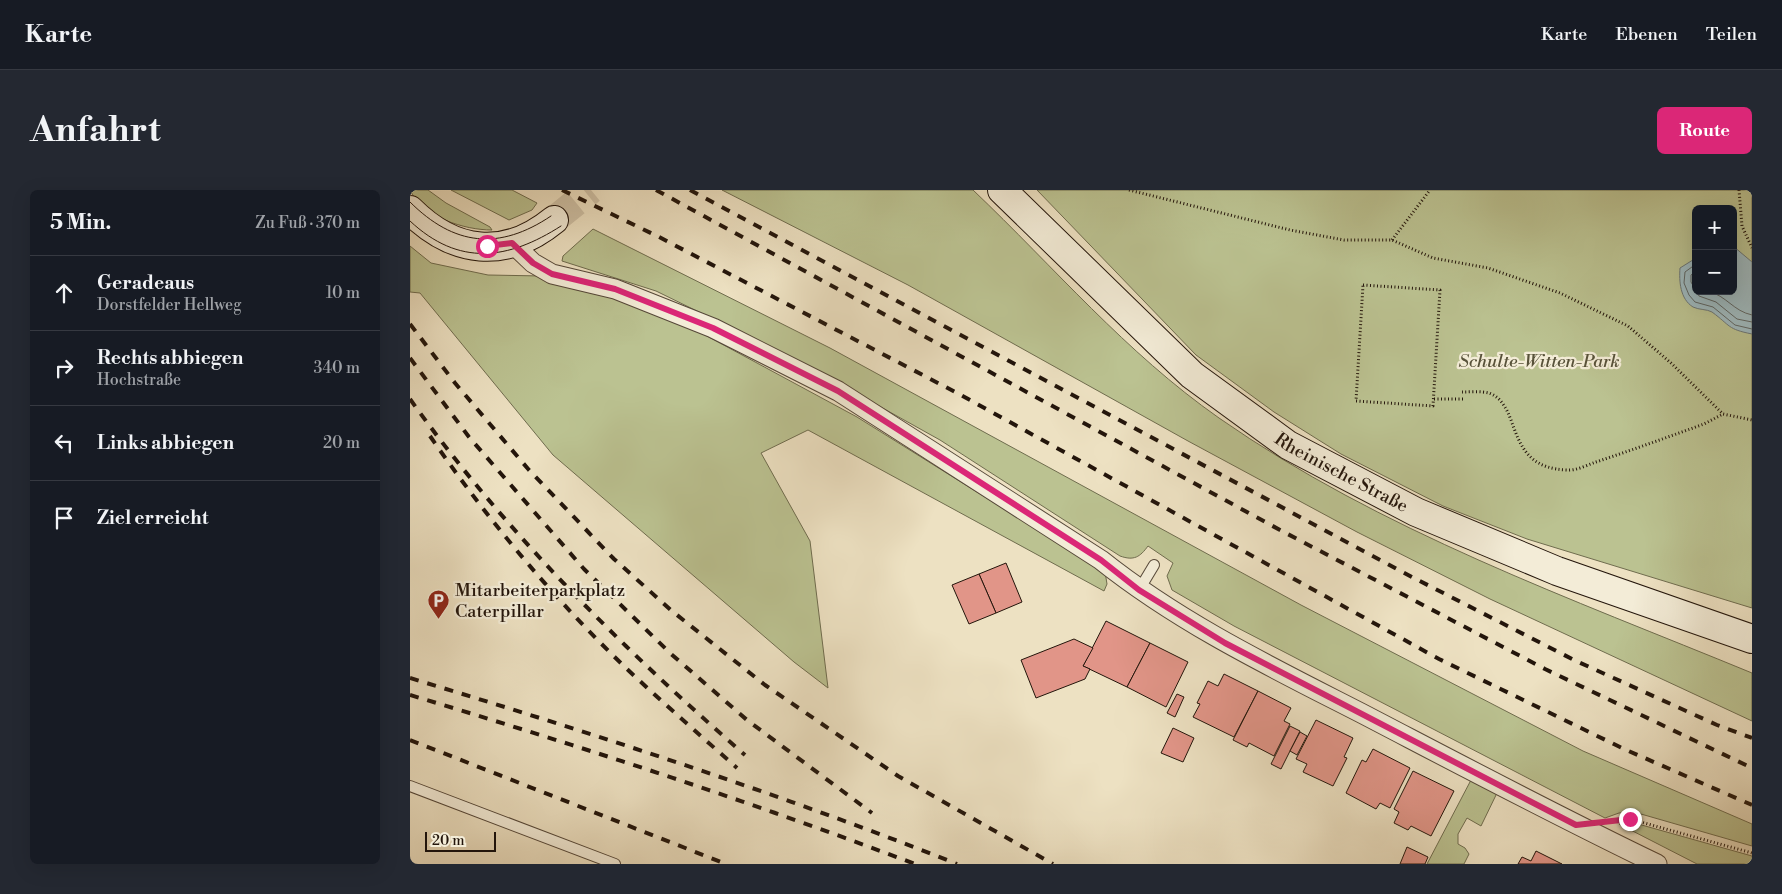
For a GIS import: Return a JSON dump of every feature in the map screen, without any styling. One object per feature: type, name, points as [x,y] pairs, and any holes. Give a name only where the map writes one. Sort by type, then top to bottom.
[{"type":"main road","name":"Rheinische Straße","points":[[1002,190],[1192,375],[1288,445],[1416,512],[1557,571],[1752,639]]},
{"type":"main road","points":[[410,210],[432,230],[462,243],[487,246],[512,243],[535,234],[554,220]]},
{"type":"street","points":[[512,243],[533,263],[552,274],[615,289],[713,328],[838,391],[1101,560],[1139,590],[1225,643],[1576,825],[1657,864]]},
{"type":"lane","points":[[1139,590],[1154,565]]},
{"type":"lane","points":[[410,786],[615,864]]},
{"type":"path","points":[[1129,190],[1290,230],[1344,240],[1392,240],[1433,258],[1488,268],[1560,293],[1628,326],[1671,363],[1723,414],[1752,420]]},
{"type":"path","points":[[1392,240],[1430,190]]},
{"type":"path","points":[[1739,190],[1742,226],[1752,248]]},
{"type":"path","points":[[1363,285],[1440,290],[1434,398],[1433,406],[1356,401],[1363,285]]},
{"type":"path","points":[[1462,392],[1488,393],[1498,398],[1510,417],[1516,439],[1527,454],[1544,467],[1569,471],[1704,424],[1723,414]]},
{"type":"path","points":[[1434,398],[1463,399]]},
{"type":"path","points":[[1576,825],[1630,819],[1752,853]]},
{"type":"green space","points":[[410,190],[428,190],[492,230],[469,228],[434,215],[424,208]]},
{"type":"green space","points":[[451,190],[512,190],[537,203],[532,210],[509,220]]},
{"type":"green space","points":[[722,190],[973,190],[1152,366],[1219,418],[1281,458],[1345,495],[1411,529],[1546,589],[1752,673],[1752,721],[1490,599],[1357,532],[1188,441],[908,285]]},
{"type":"green space","name":"Schulte-Witten-Park","points":[[1037,190],[1752,190],[1752,608],[1527,539],[1443,506],[1341,454],[1274,412],[1196,355]]},
{"type":"green space","points":[[593,229],[830,348],[1301,605],[1583,751],[1752,824],[1752,846],[1634,812],[1619,813],[1605,818],[1234,626],[1172,590],[1167,576],[1173,563],[1148,546],[1136,557],[1120,556],[940,440],[791,357],[656,291],[562,261],[563,256]]},
{"type":"green space","points":[[410,246],[431,263],[488,275],[542,276],[621,296],[694,329],[857,417],[1105,572],[1107,584],[1104,591],[808,430],[761,453],[810,541],[828,688],[794,662],[553,455],[420,293],[410,292]]},
{"type":"green space","points":[[1471,780],[1497,793],[1481,826],[1467,818],[1458,834],[1458,844],[1465,848],[1469,854],[1464,864],[1427,864]]},
{"type":"green space","points":[[1631,822],[1752,856],[1752,864],[1697,864],[1619,824]]},
{"type":"water","points":[[1737,249],[1752,262],[1752,334],[1733,329],[1710,311],[1698,309],[1689,304],[1681,289],[1680,268],[1692,260],[1692,295],[1737,295]]},
{"type":"building","points":[[1006,563],[1022,602],[996,613],[979,574]]},
{"type":"building","points":[[979,574],[996,613],[969,624],[952,585]]},
{"type":"building","points":[[1106,621],[1150,643],[1127,687],[1083,666]]},
{"type":"building","points":[[1074,639],[1093,648],[1083,666],[1090,669],[1085,679],[1036,698],[1021,660]]},
{"type":"building","points":[[1150,643],[1188,662],[1166,707],[1127,687]]},
{"type":"building","points":[[1224,674],[1258,691],[1234,737],[1193,717],[1200,704],[1197,703],[1208,681],[1218,686]]},
{"type":"building","points":[[1258,691],[1291,708],[1284,721],[1290,724],[1274,756],[1249,743],[1247,747],[1233,740]]},
{"type":"building","points":[[1177,694],[1184,697],[1175,717],[1167,713]]},
{"type":"building","points":[[1316,720],[1353,738],[1344,757],[1347,758],[1333,786],[1303,772],[1307,764],[1296,759]]},
{"type":"building","points":[[1290,726],[1300,731],[1281,769],[1271,764]]},
{"type":"building","points":[[1173,728],[1194,738],[1183,762],[1161,753]]},
{"type":"building","points":[[1300,732],[1307,736],[1297,755],[1290,751]]},
{"type":"building","points":[[1373,749],[1410,768],[1390,808],[1380,803],[1376,809],[1346,793],[1362,760],[1366,762]]},
{"type":"building","points":[[1413,771],[1454,791],[1431,836],[1411,826],[1408,830],[1394,823],[1399,812],[1394,809]]},
{"type":"building","points":[[1407,847],[1428,857],[1425,864],[1400,864]]},
{"type":"building","points":[[1536,851],[1562,864],[1518,864],[1522,857],[1531,861]]},
{"type":"tunnel","points":[[554,220],[591,190]]},
{"type":"tram line","points":[[410,202],[443,228],[460,235],[478,239],[495,239],[513,235],[551,216]]},
{"type":"tram line","points":[[410,221],[428,236],[447,246],[465,252],[484,254],[522,246],[561,226]]},
{"type":"railway","points":[[562,190],[659,237],[959,394],[1439,659],[1624,749],[1752,805]]},
{"type":"railway","points":[[656,190],[1280,530],[1545,669],[1752,768]]},
{"type":"railway","points":[[690,190],[1412,577],[1574,660],[1717,725],[1752,738]]},
{"type":"railway","points":[[410,324],[455,383],[529,470],[614,559],[672,611],[765,685],[898,776],[1053,864]]},
{"type":"railway","points":[[410,358],[469,437],[584,569],[670,653],[747,720],[872,813]]},
{"type":"railway","points":[[410,399],[485,496],[567,587],[654,673],[745,755]]},
{"type":"railway","points":[[430,436],[498,528],[573,615],[627,669],[737,768]]},
{"type":"railway","points":[[410,678],[686,765],[822,813],[957,864]]},
{"type":"railway","points":[[410,695],[664,775],[790,818],[915,864]]},
{"type":"railway","points":[[410,740],[726,864]]},
{"type":"place","name":"Mitarbeiterparkplatz Caterpillar","points":[[439,619]]},
{"type":"route","points":[[487,246],[500,246],[512,243],[533,263],[552,274],[615,289],[713,328],[838,391],[1101,560],[1139,590],[1225,643],[1576,825],[1630,819]]}]
